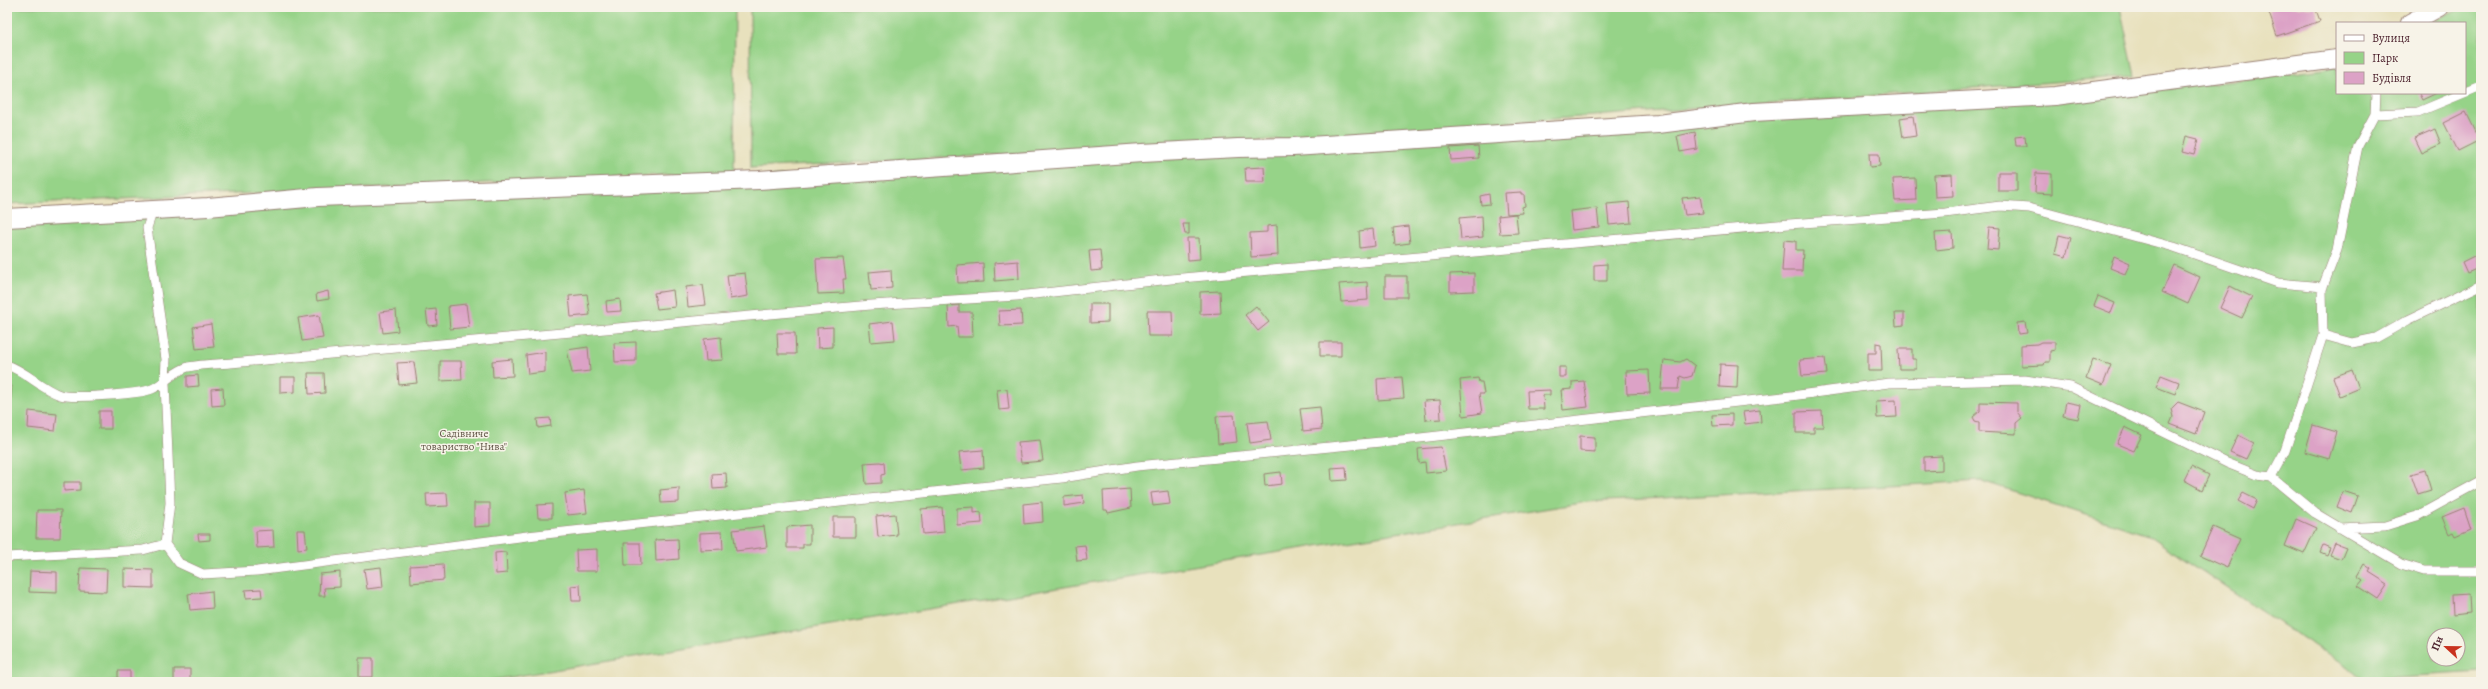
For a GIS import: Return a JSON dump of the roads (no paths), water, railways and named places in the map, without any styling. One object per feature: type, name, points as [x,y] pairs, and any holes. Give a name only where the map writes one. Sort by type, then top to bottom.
[{"type":"street","points":[[2412,22],[2439,7]]},
{"type":"street","points":[[7,218],[153,210],[318,197],[759,180],[1149,153],[1238,148],[1294,147],[1658,124],[1754,112],[2055,96],[2336,59]]},
{"type":"lane","points":[[2466,92],[2481,86]]},
{"type":"lane","points":[[2271,477],[2285,451],[2323,334],[2323,287],[2337,250],[2358,146],[2375,114],[2376,94]]},
{"type":"lane","points":[[2375,114],[2418,112],[2462,94]]},
{"type":"lane","points":[[7,365],[25,374],[42,387],[62,396],[92,396],[149,390],[165,383],[187,367],[871,305],[1018,296],[1179,278],[1789,224],[1945,213],[2000,206],[2029,208],[2174,247],[2278,283],[2323,287]]},
{"type":"lane","points":[[153,210],[147,228],[166,359],[165,383],[170,503],[165,544],[178,563],[203,574],[257,571],[527,536],[1062,478],[1137,466],[1410,439],[1791,396],[1889,383],[2025,380],[2071,387],[2227,463],[2257,475],[2271,477],[2315,513],[2401,564],[2424,571],[2481,570]]},
{"type":"lane","points":[[2323,334],[2352,343],[2376,338],[2408,320],[2481,285]]},
{"type":"lane","points":[[2339,528],[2385,526],[2417,516],[2481,481]]},
{"type":"lane","points":[[7,557],[143,550],[165,544]]},
{"type":"park label","name":"Садівниче товариство \"Нива\"","points":[[464,439]]}]
